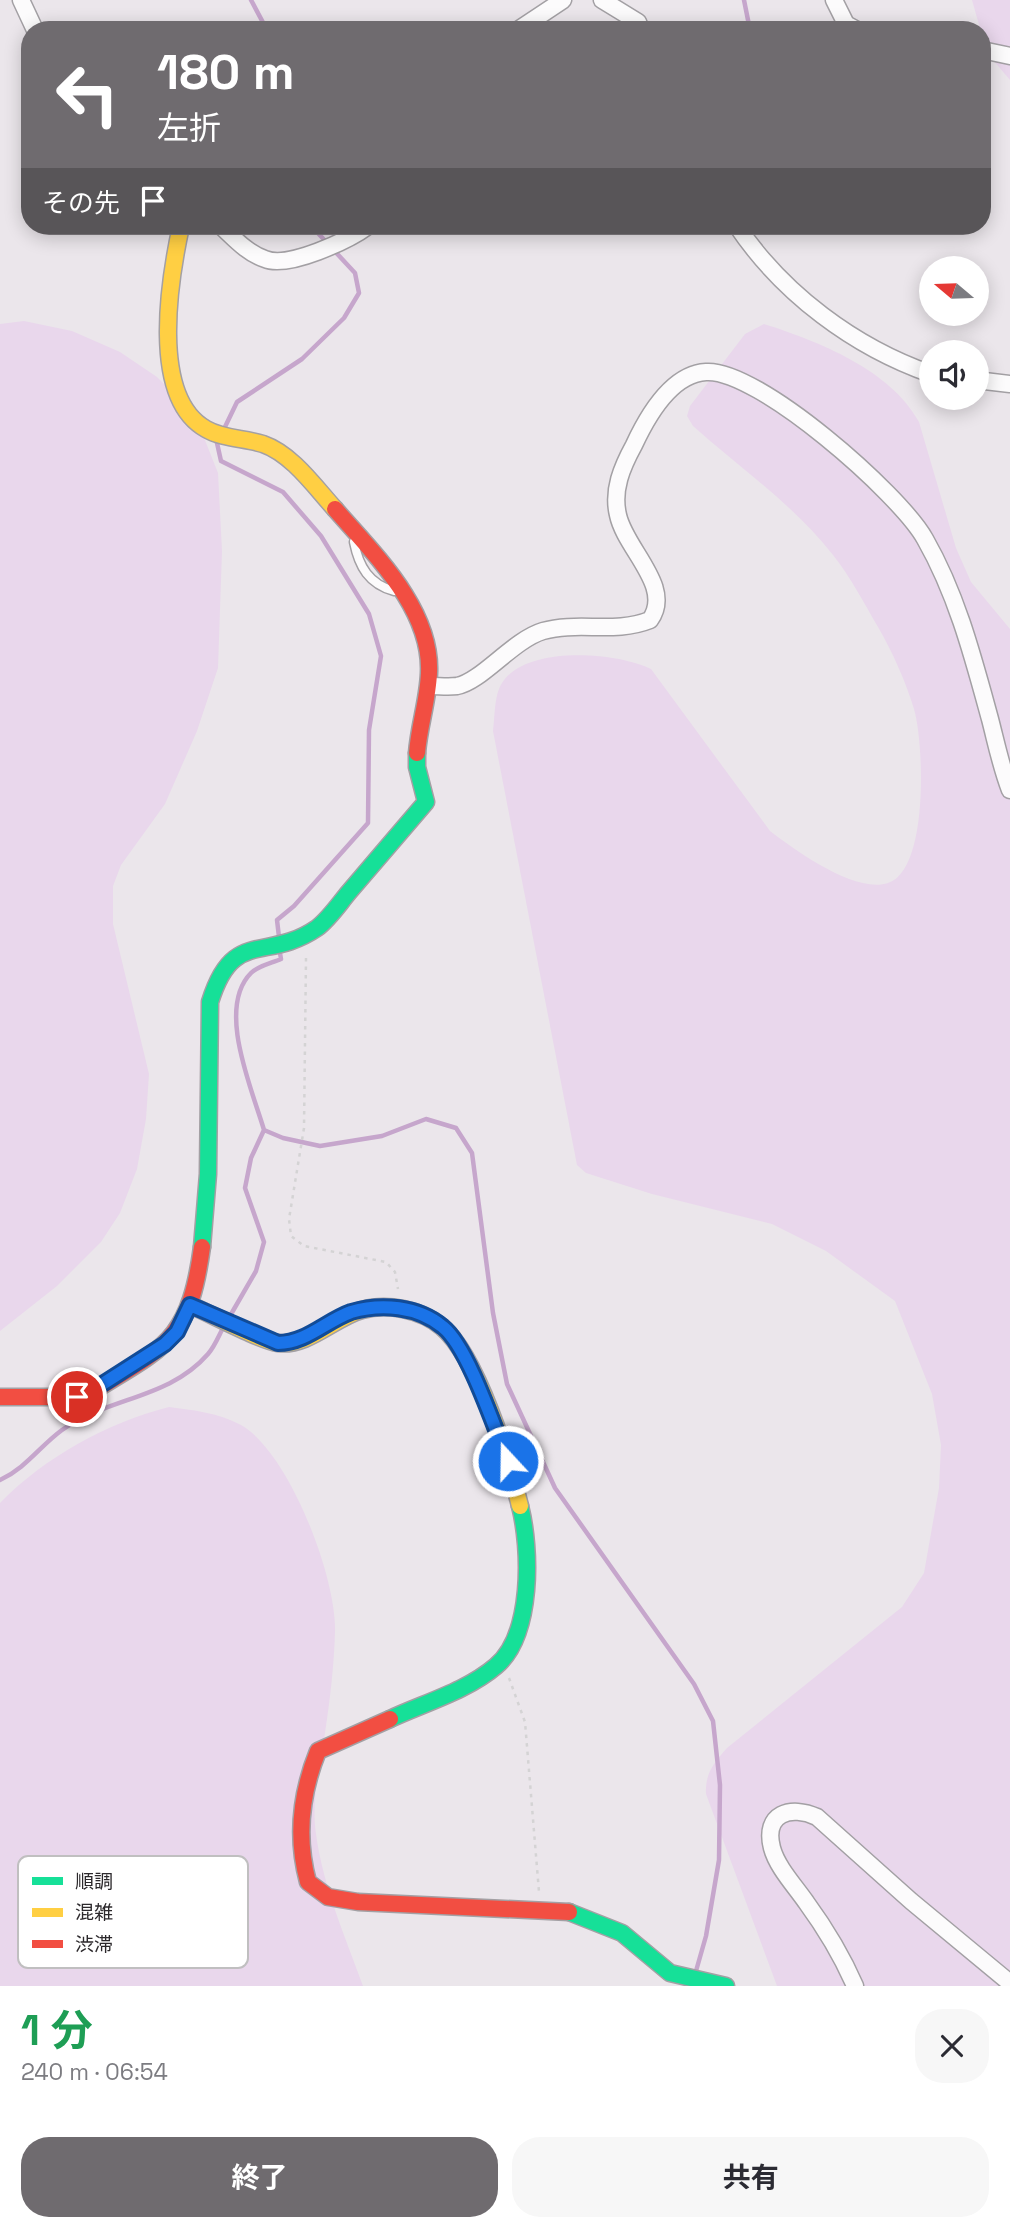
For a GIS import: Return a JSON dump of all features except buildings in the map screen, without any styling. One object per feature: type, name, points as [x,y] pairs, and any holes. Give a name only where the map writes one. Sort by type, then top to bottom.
[{"type":"street","points":[[21,0],[31,21]]},
{"type":"street","points":[[532,21],[563,0]]},
{"type":"street","points":[[603,0],[636,21]]},
{"type":"street","points":[[834,0],[844,21]]},
{"type":"street","points":[[991,52],[1010,56]]},
{"type":"street","points":[[0,1396],[77,1397],[90,1392],[165,1344],[177,1332],[190,1305],[197,1280],[206,1196],[209,1002],[214,980],[222,965],[232,956],[306,937],[329,916],[426,802],[427,792],[416,762],[430,686],[429,656],[423,627],[404,593],[277,451],[261,444],[213,433],[191,418],[176,384],[168,350],[166,311],[179,235]]},
{"type":"street","points":[[231,235],[247,250],[267,261],[282,262],[352,235]]},
{"type":"street","points":[[744,235],[765,261],[811,308],[841,330],[919,368]]},
{"type":"street","points":[[430,686],[459,686],[515,645],[542,632],[635,626],[650,620],[657,611],[657,593],[624,533],[618,515],[616,492],[620,473],[652,412],[667,393],[704,372],[723,373],[751,386],[836,445],[893,498],[924,536],[965,630],[1010,790]]},
{"type":"street","points":[[989,382],[1010,384]]},
{"type":"street","points":[[190,1305],[278,1343],[291,1343],[348,1313],[373,1307],[403,1309],[444,1327],[459,1348],[488,1409],[520,1501],[526,1539],[527,1577],[514,1636],[503,1659],[495,1668],[471,1682],[318,1751],[305,1809],[304,1873],[307,1882],[328,1897],[397,1907],[575,1912],[622,1933],[670,1973],[726,1986]]},
{"type":"street","points":[[855,1986],[826,1930],[778,1861],[772,1847],[775,1823],[780,1814],[791,1810],[803,1811],[817,1817],[911,1901],[1010,1983]]},
{"type":"path","points":[[306,937],[304,1128],[289,1220],[292,1236],[304,1246],[386,1262],[395,1272],[403,1309]]},
{"type":"path","points":[[503,1659],[525,1722],[540,1910]]},
{"type":"shaded area","points":[[972,0],[1010,0],[1010,80],[991,58],[991,21],[978,21]]},
{"type":"shaded area","points":[[24,321],[72,331],[120,352],[157,377],[195,415],[218,473],[222,551],[218,668],[197,731],[165,804],[121,865],[113,886],[113,924],[149,1074],[146,1119],[137,1169],[120,1213],[101,1242],[57,1286],[0,1331],[0,324]]},
{"type":"shaded area","points":[[764,324],[807,339],[851,360],[891,387],[907,404],[919,422],[956,548],[971,582],[1010,629],[1010,1986],[777,1986],[706,1794],[707,1780],[714,1764],[727,1748],[902,1607],[924,1573],[939,1488],[941,1445],[932,1394],[895,1301],[826,1251],[772,1224],[652,1194],[586,1173],[577,1165],[493,731],[499,688],[514,671],[530,662],[572,655],[636,663],[651,669],[770,831],[826,868],[859,882],[874,885],[888,883],[901,873],[911,855],[917,831],[921,776],[914,709],[893,656],[851,581],[818,537],[784,503],[693,426],[687,416],[690,406],[745,334]]},
{"type":"shaded area","points":[[169,1407],[197,1411],[241,1425],[259,1439],[276,1461],[307,1518],[328,1581],[334,1609],[335,1632],[330,1696],[315,1796],[316,1834],[329,1892],[363,1986],[0,1986],[0,1503],[37,1471],[78,1444],[146,1414]]},
{"type":"waterway","points":[[251,0],[262,21]]},
{"type":"waterway","points":[[744,0],[748,21]]},
{"type":"waterway","points":[[224,429],[237,402],[302,359],[344,318],[359,293],[355,273],[320,235]]},
{"type":"waterway","points":[[217,443],[221,461],[283,492],[321,536],[369,614],[381,656],[369,730],[368,823],[294,906],[277,920],[279,937]]},
{"type":"waterway","points":[[230,1316],[256,1271],[264,1242],[245,1188],[251,1158],[264,1130],[245,1072],[237,1027],[237,1007],[241,988],[251,973],[281,959],[280,953]]},
{"type":"waterway","points":[[264,1130],[283,1138],[320,1146],[382,1136],[426,1119],[456,1128],[472,1153],[493,1313],[507,1384],[555,1488],[694,1684],[713,1721],[720,1785],[719,1860],[706,1936],[696,1971]]},
{"type":"waterway","points":[[0,1480],[18,1469],[54,1436],[80,1419],[157,1389],[192,1369],[210,1351],[224,1326]]},
{"type":"traffic: fast","points":[[202,1247],[208,1174],[210,1002],[219,979],[229,964],[241,955],[299,938],[317,928],[330,916],[426,802],[417,767],[417,753]]},
{"type":"traffic: fast","points":[[390,1719],[472,1683],[496,1666],[508,1652],[517,1634],[526,1590],[526,1545],[520,1506]]},
{"type":"traffic: fast","points":[[569,1912],[622,1933],[670,1973],[726,1986]]},
{"type":"traffic: slow","points":[[179,235],[172,275],[168,335],[170,364],[176,391],[188,413],[206,429],[226,437],[263,444],[284,455],[335,509]]},
{"type":"traffic: slow","points":[[190,1305],[278,1343],[300,1341],[352,1314],[372,1308],[404,1309],[434,1321],[455,1341],[479,1385],[500,1437],[520,1506]]},
{"type":"traffic: jam","points":[[335,509],[398,584],[421,627],[427,649],[429,673],[417,753]]},
{"type":"traffic: jam","points":[[0,1397],[77,1397],[90,1393],[155,1352],[181,1323],[190,1303],[202,1247]]},
{"type":"traffic: jam","points":[[390,1719],[318,1751],[304,1799],[302,1816],[302,1849],[308,1882],[328,1897],[358,1902],[569,1912]]},
{"type":"route","points":[[77,1397],[90,1392],[165,1344],[177,1332],[190,1305],[278,1343],[291,1343],[348,1313],[373,1307],[395,1307],[414,1312],[444,1327],[459,1348],[488,1409],[508,1461]]}]
